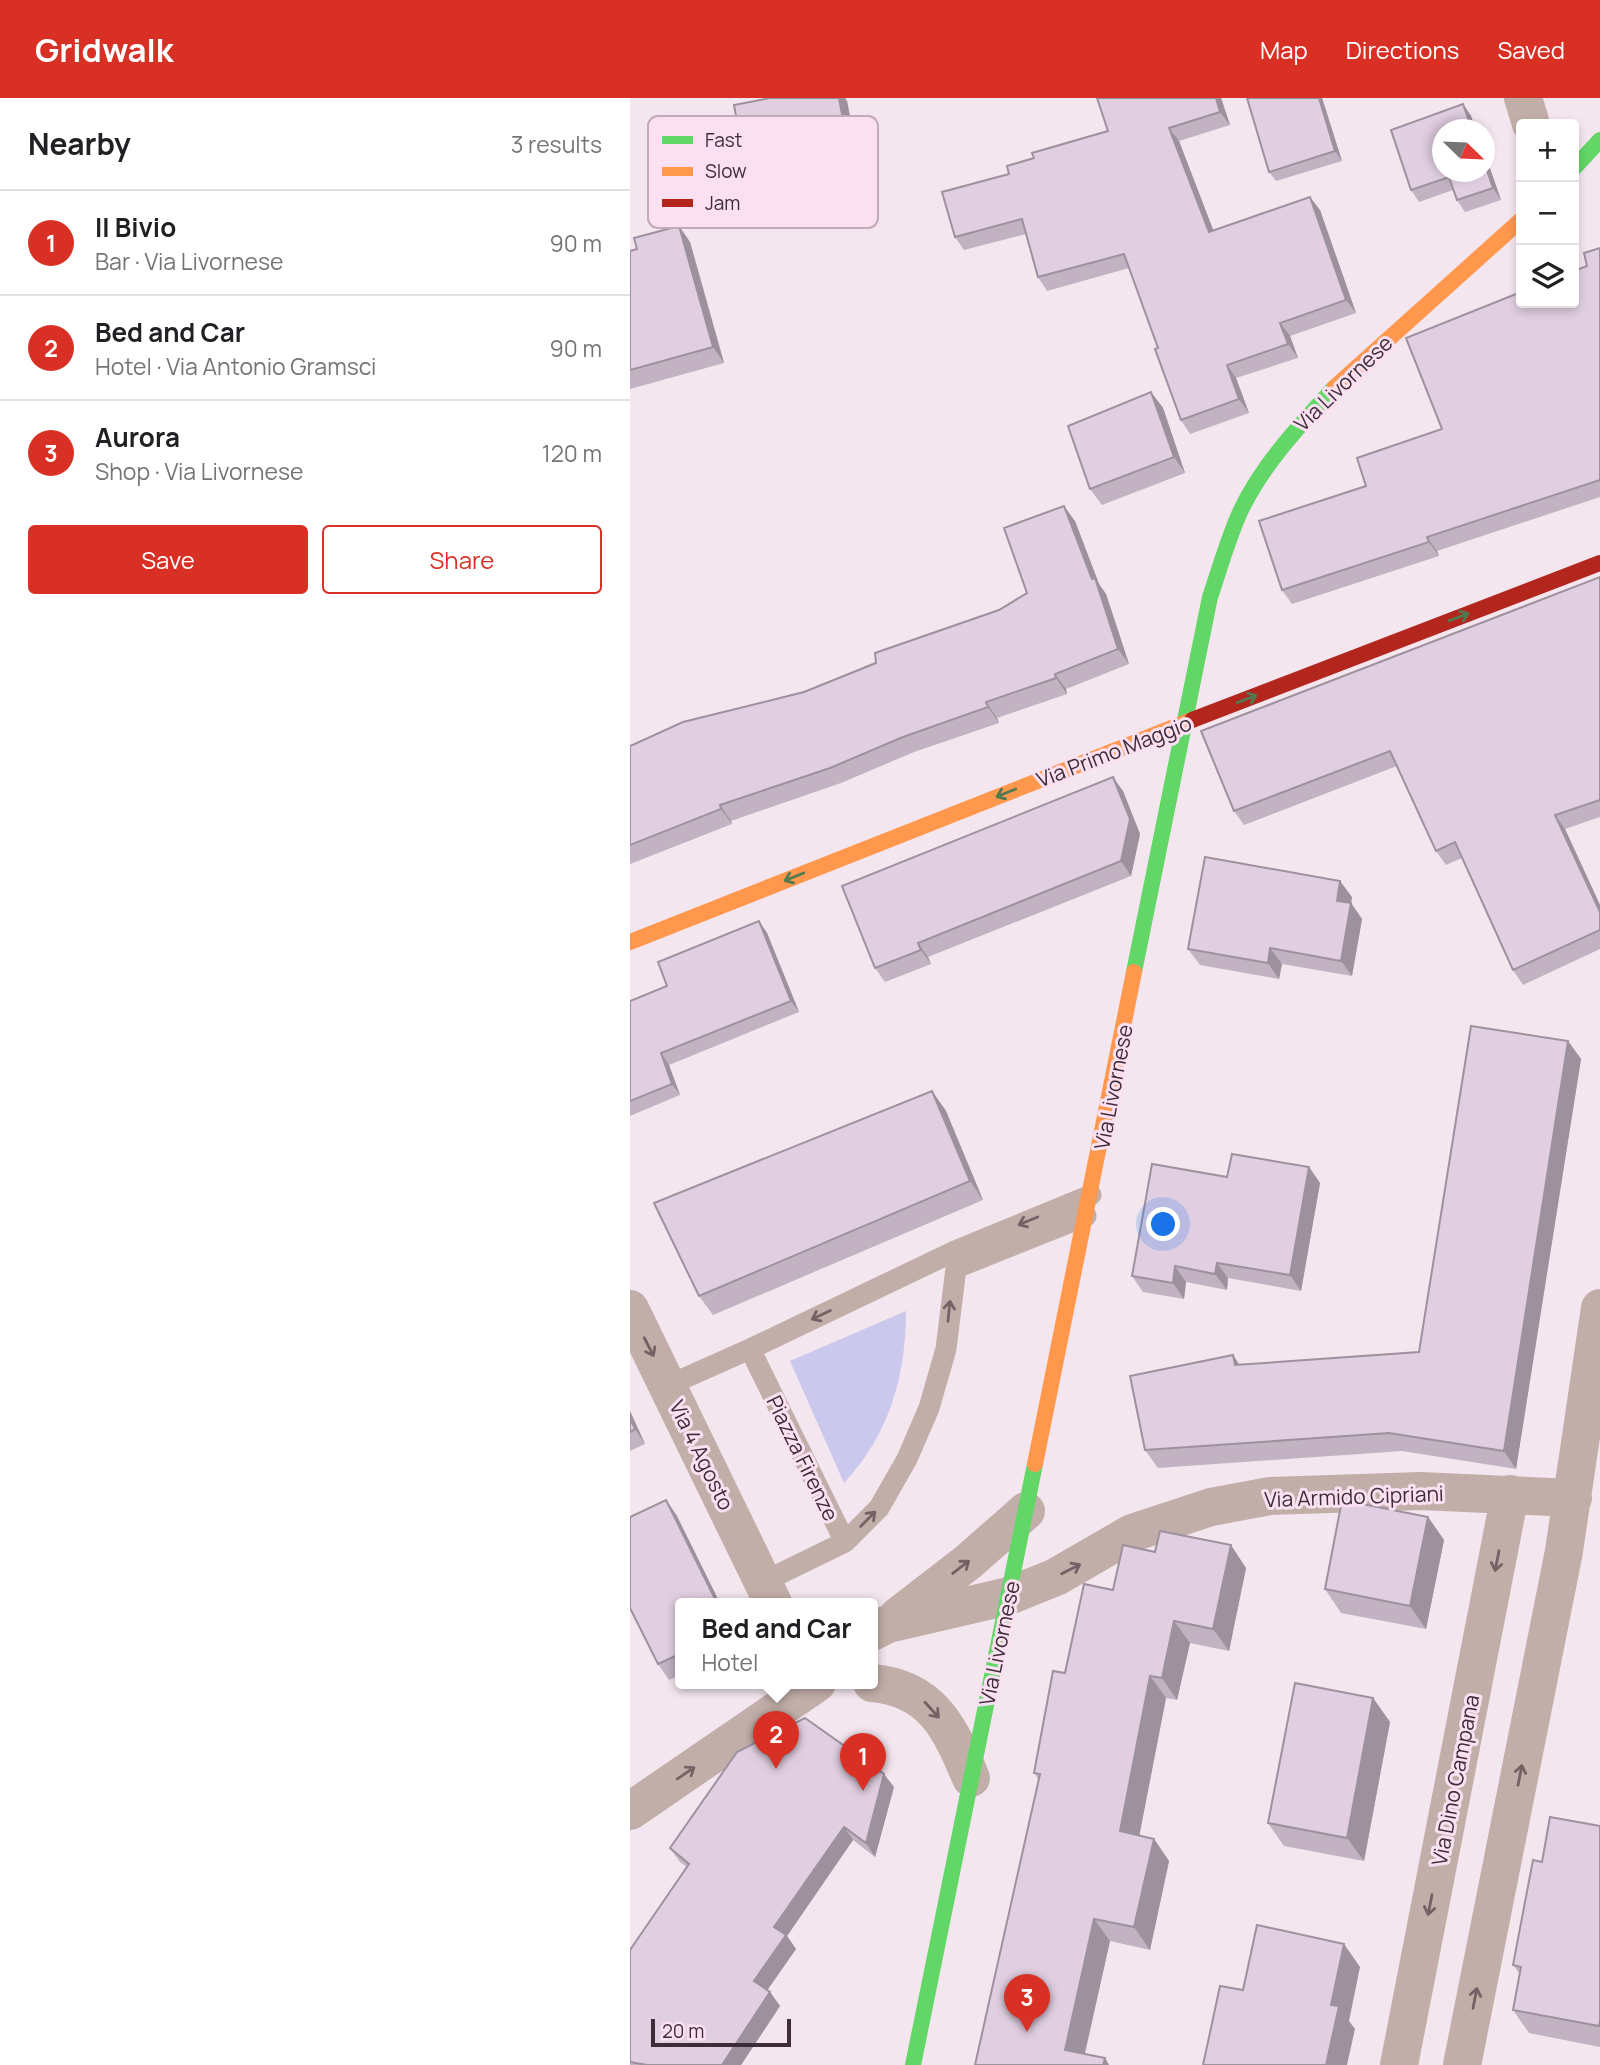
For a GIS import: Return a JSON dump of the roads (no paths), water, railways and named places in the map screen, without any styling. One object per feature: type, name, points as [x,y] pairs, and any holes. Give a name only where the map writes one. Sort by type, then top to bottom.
[{"type":"main road","points":[[1579,163],[1600,140]]},
{"type":"main road","name":"Via Livornese","points":[[913,2065],[1210,597],[1247,500],[1287,438],[1336,384],[1516,224]]},
{"type":"main road","name":"Via Primo Maggio","points":[[630,942],[1183,723],[1600,563]]},
{"type":"street","points":[[1523,98],[1529,119]]},
{"type":"street","name":"Via 4 Agosto","points":[[630,1308],[768,1592]]},
{"type":"street","points":[[1462,2065],[1587,1509],[1600,1308]]},
{"type":"street","name":"Via Armido Cipriani","points":[[880,1628],[1009,1596],[1056,1577],[1132,1533],[1212,1507],[1270,1496],[1420,1490],[1510,1494],[1587,1509]]},
{"type":"street","name":"Via Dino Campana","points":[[1399,2065],[1510,1494]]},
{"type":"street","points":[[880,1628],[968,1562],[1026,1511]]},
{"type":"street","points":[[878,1683],[898,1685],[927,1702],[951,1732],[971,1778]]},
{"type":"street","points":[[630,1811],[812,1689]]},
{"type":"lane","points":[[669,1385],[955,1251],[1088,1205]]},
{"type":"lane","name":"Piazza Firenze","points":[[750,1349],[845,1542],[879,1508],[908,1459],[929,1408],[946,1349],[956,1268],[1088,1205]]},
{"type":"lane","points":[[768,1592],[845,1542]]},
{"type":"place","name":"Bed and Car","points":[[776,1769]]},
{"type":"place","name":"Il Bivio","points":[[863,1791]]},
{"type":"place","name":"Aurora","points":[[1027,2032]]}]
